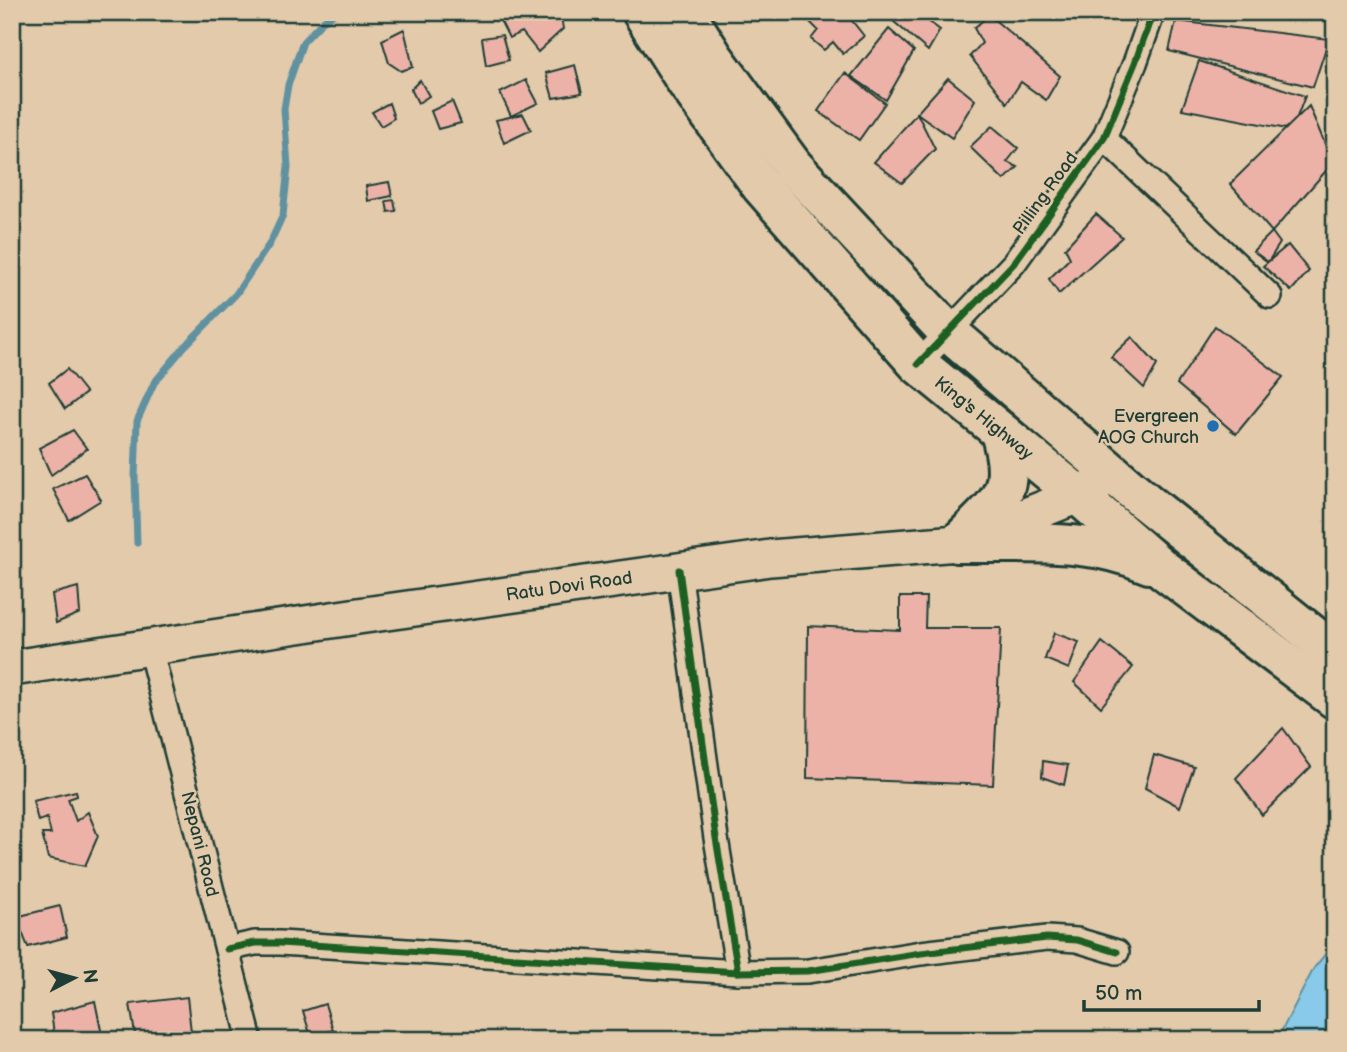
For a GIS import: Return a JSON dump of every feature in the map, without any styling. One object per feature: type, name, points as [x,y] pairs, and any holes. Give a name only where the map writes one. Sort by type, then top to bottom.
[{"type":"highway","name":"King's Highway","points":[[642,12],[687,83],[761,186],[918,364],[1078,495],[1165,571],[1335,699]]},
{"type":"highway","points":[[685,12],[714,58],[793,166],[947,331],[1113,474],[1335,653]]},
{"type":"highway","points":[[958,543],[1002,497],[1008,477],[1007,453],[1000,432]]},
{"type":"highway","points":[[958,543],[1079,545],[1138,559],[1165,571]]},
{"type":"main road","name":"Ratu Dovi Road","points":[[12,668],[680,570],[771,558],[958,543],[1078,495],[1113,474]]},
{"type":"street","name":"Pilling Road","points":[[918,364],[1014,263],[1104,138],[1153,12]]},
{"type":"street","points":[[1104,138],[1270,296]]},
{"type":"street","points":[[680,570],[716,838],[738,972]]},
{"type":"street","name":"Nepani Road","points":[[150,648],[250,1040]]},
{"type":"street","points":[[227,949],[255,943],[279,943],[738,972],[808,971],[922,953],[1047,938],[1077,940],[1118,953]]},
{"type":"water","points":[[1335,942],[1335,1040],[1277,1040],[1314,968]]},
{"type":"building","points":[[496,12],[560,12],[563,29],[538,52],[522,32],[509,38]]},
{"type":"building","points":[[808,12],[845,12],[864,36],[843,54],[833,42],[824,50],[811,39],[818,30],[804,16]]},
{"type":"building","points":[[904,12],[916,12],[940,30],[928,51],[893,21]]},
{"type":"building","points":[[930,12],[953,12],[944,21]]},
{"type":"building","points":[[989,15],[1060,76],[1046,100],[1021,82],[1007,103],[970,56],[982,43],[974,28]]},
{"type":"building","points":[[1176,21],[1329,39],[1313,87],[1169,51]]},
{"type":"building","points":[[404,29],[413,67],[401,71],[389,63],[382,40]]},
{"type":"building","points":[[889,29],[914,51],[886,100],[851,76]]},
{"type":"building","points":[[502,35],[509,60],[486,66],[482,38]]},
{"type":"building","points":[[1199,61],[1305,96],[1292,130],[1182,109]]},
{"type":"building","points":[[575,65],[582,93],[553,98],[546,73]]},
{"type":"building","points":[[845,73],[885,103],[859,140],[818,111]]},
{"type":"building","points":[[948,78],[975,100],[952,138],[917,113]]},
{"type":"building","points":[[420,80],[429,96],[418,103],[411,89]]},
{"type":"building","points":[[526,80],[538,103],[511,116],[500,93]]},
{"type":"building","points":[[452,101],[461,123],[438,129],[431,111]]},
{"type":"building","points":[[389,103],[394,118],[381,126],[372,112]]},
{"type":"building","points":[[1309,106],[1333,163],[1272,232],[1230,184]]},
{"type":"building","points":[[917,113],[935,149],[902,183],[874,162]]},
{"type":"building","points":[[523,114],[531,130],[504,143],[496,120]]},
{"type":"building","points":[[992,126],[1018,148],[1007,162],[1018,167],[1004,180],[970,147]]},
{"type":"building","points":[[389,182],[392,196],[368,201],[366,186]]},
{"type":"building","points":[[394,200],[396,211],[388,212],[386,201]]},
{"type":"building","points":[[1096,214],[1122,237],[1059,294],[1049,279],[1070,258],[1065,248]]},
{"type":"building","points":[[1272,232],[1280,243],[1268,262],[1253,251]]},
{"type":"building","points":[[1288,245],[1309,271],[1291,291],[1263,266]]},
{"type":"building","points":[[1215,326],[1283,377],[1236,434],[1177,384]]},
{"type":"building","points":[[1132,337],[1157,365],[1144,388],[1111,357]]},
{"type":"building","points":[[67,369],[86,393],[65,409],[49,383]]},
{"type":"building","points":[[73,430],[87,449],[51,475],[39,448]]},
{"type":"building","points":[[85,474],[101,500],[69,520],[53,489]]},
{"type":"building","points":[[78,587],[80,613],[56,623],[52,594]]},
{"type":"building","points":[[900,597],[926,597],[925,628],[1001,628],[993,785],[807,778],[808,626],[900,630]]},
{"type":"building","points":[[1054,633],[1079,642],[1069,669],[1045,659]]},
{"type":"building","points":[[1102,642],[1133,667],[1101,707],[1074,682]]},
{"type":"building","points":[[1283,728],[1311,767],[1262,815],[1236,778]]},
{"type":"building","points":[[1154,755],[1194,767],[1180,807],[1145,788]]},
{"type":"building","points":[[1043,761],[1068,765],[1064,785],[1042,777]]},
{"type":"building","points":[[76,791],[77,796],[68,799],[76,821],[88,812],[98,836],[85,866],[48,858],[42,834],[51,834],[47,818],[38,821],[33,801]]},
{"type":"building","points":[[60,906],[67,937],[28,947],[16,917]]},
{"type":"building","points":[[187,997],[192,1040],[136,1040],[130,1004]]},
{"type":"building","points":[[95,1001],[102,1035],[78,1040],[55,1040],[51,1013]]},
{"type":"building","points":[[325,1004],[333,1030],[311,1037],[303,1011]]},
{"type":"waterway","points":[[137,543],[137,421],[154,383],[184,347],[236,294],[270,243],[283,215],[288,167],[284,109],[288,85],[303,42],[324,20],[337,12]]},
{"type":"cycle path","points":[[918,364],[1014,263],[1104,138],[1153,12]]},
{"type":"cycle path","points":[[679,570],[716,838],[738,972]]},
{"type":"cycle path","points":[[227,949],[255,943],[280,943],[738,972],[808,971],[921,953],[1047,938],[1077,940],[1117,952]]},
{"type":"place","name":"Evergreen AOG Church","points":[[1213,426]]}]
